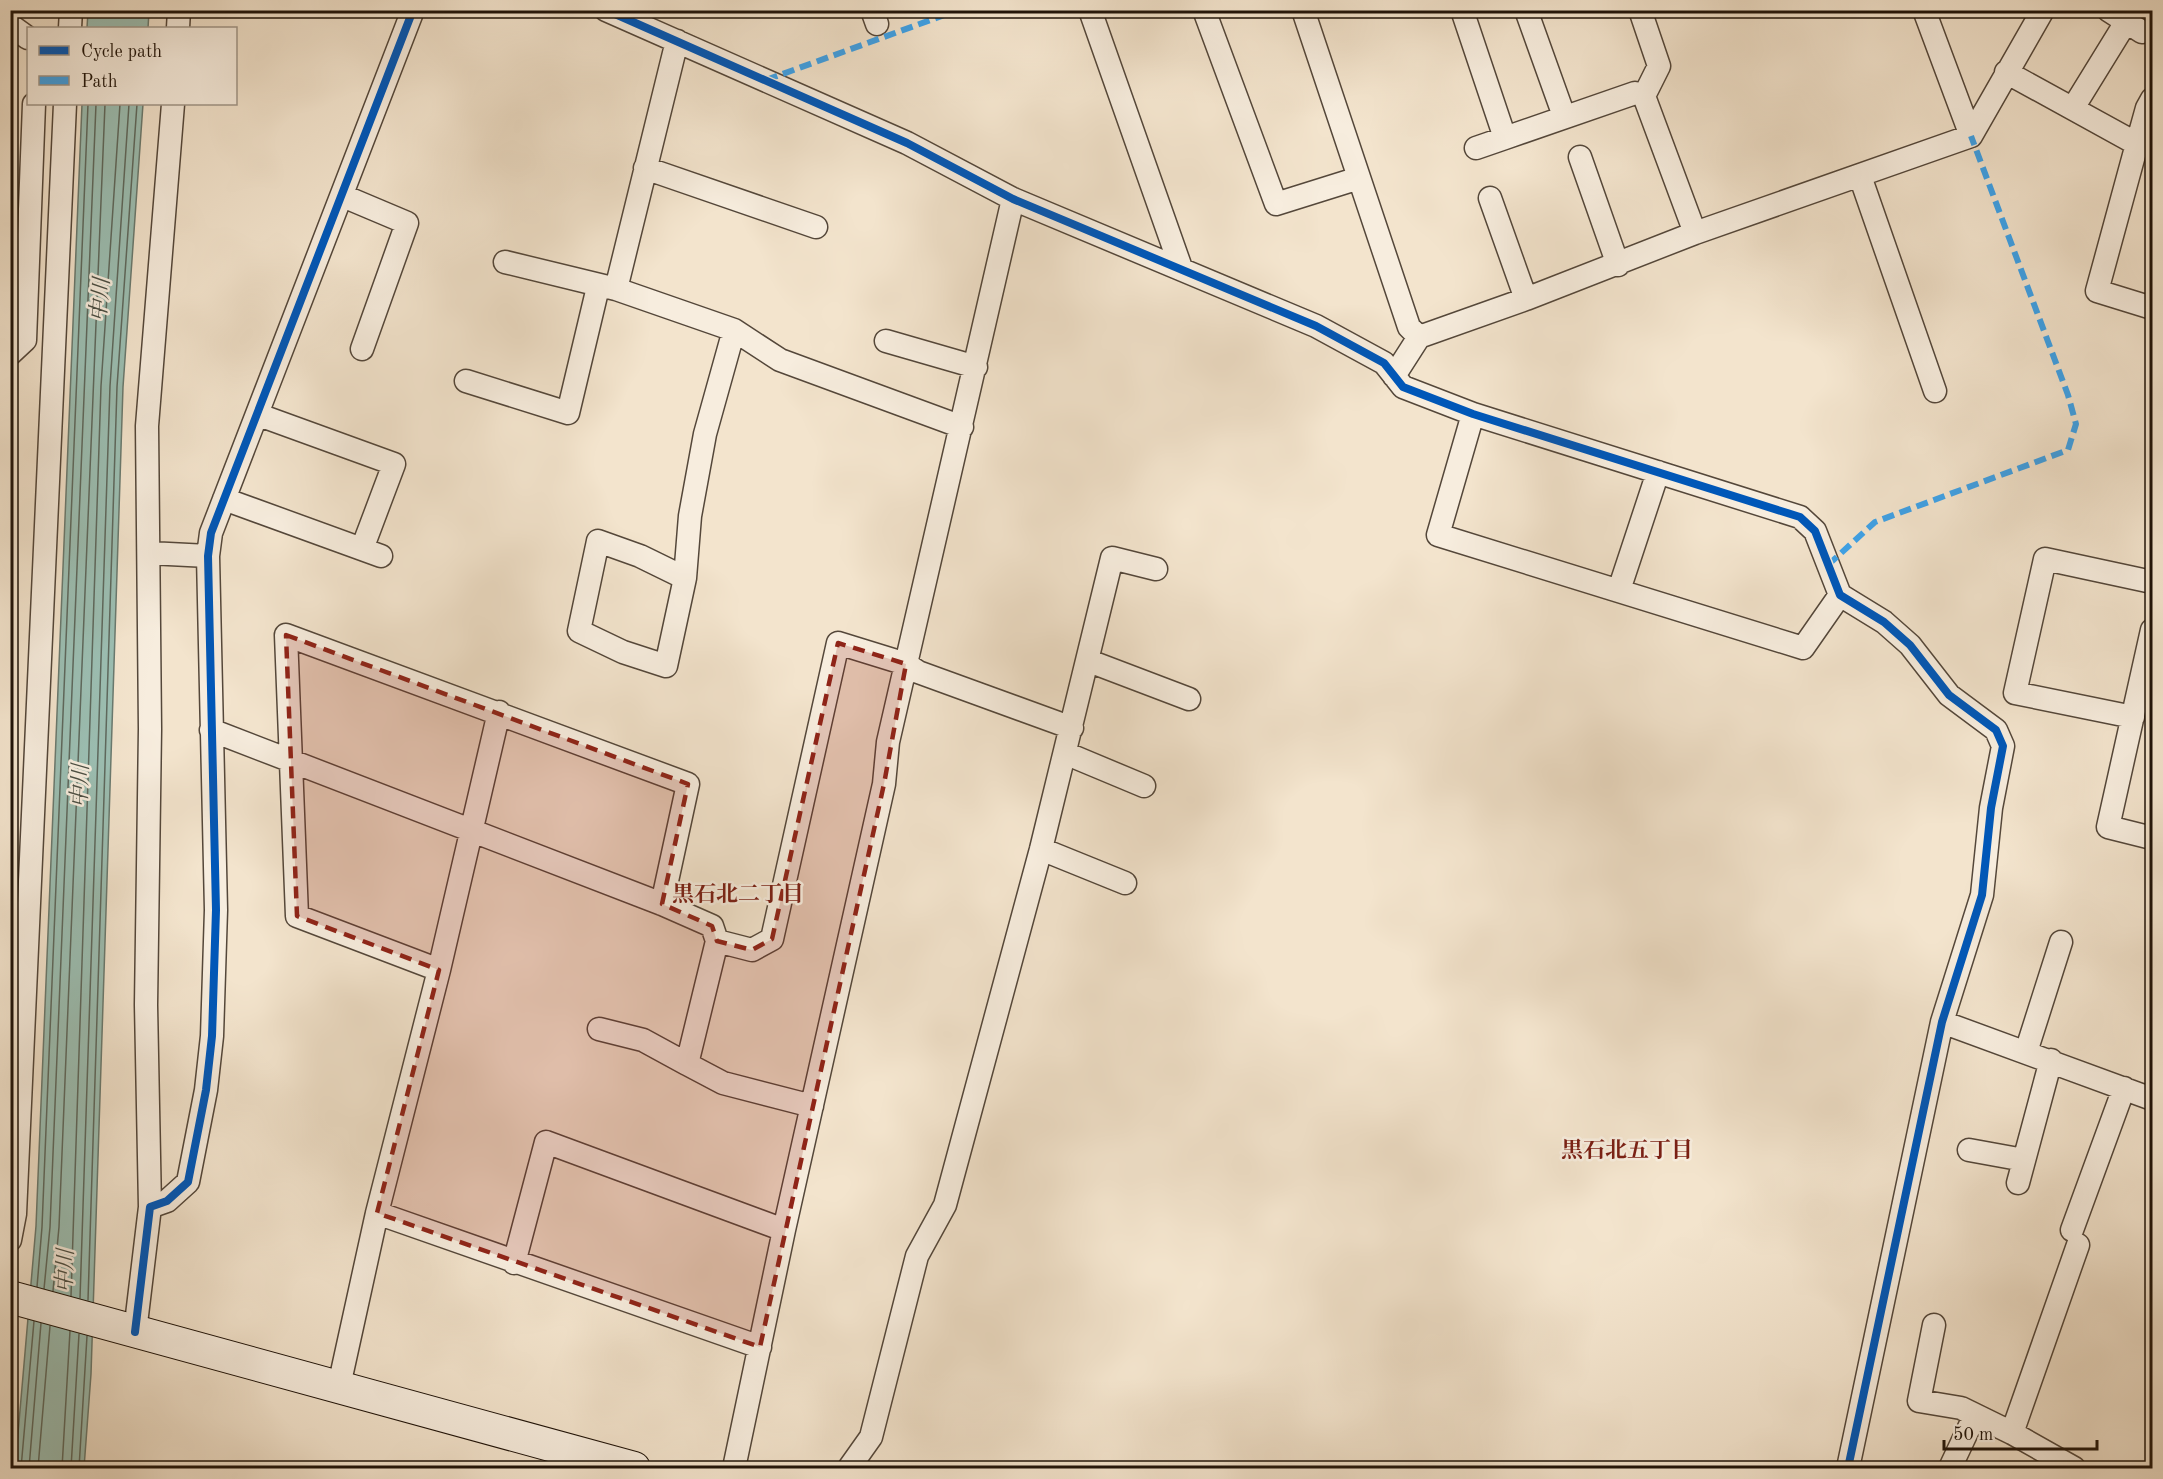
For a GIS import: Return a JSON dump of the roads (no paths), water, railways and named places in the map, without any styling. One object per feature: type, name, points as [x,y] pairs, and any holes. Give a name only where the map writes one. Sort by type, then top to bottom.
[{"type":"street","points":[[70,27],[71,10]]},
{"type":"street","points":[[178,27],[179,10]]},
{"type":"street","points":[[150,1207],[167,1201],[188,1182],[206,1090],[212,1026],[216,910],[208,556],[211,533],[259,415],[343,196],[353,161],[413,10]]},
{"type":"street","points":[[606,10],[907,143],[1012,199],[1316,326],[1384,363],[1403,387],[1473,414],[1800,517],[1815,531],[1840,595],[1884,622],[1910,645],[1949,695],[1996,730],[2003,746],[1991,808],[1982,895],[1942,1022],[1848,1468]]},
{"type":"street","points":[[1090,10],[1181,268]]},
{"type":"street","points":[[1204,10],[1276,204],[1359,178]]},
{"type":"street","points":[[1303,10],[1409,327],[1419,337]]},
{"type":"street","points":[[1462,10],[1505,138]]},
{"type":"street","points":[[1526,10],[1564,116]]},
{"type":"street","points":[[1640,10],[1659,66],[1644,96],[1695,233]]},
{"type":"street","points":[[1924,10],[1971,136]]},
{"type":"street","points":[[1394,376],[1419,337],[1618,265],[1695,233],[1971,136],[2043,10]]},
{"type":"street","points":[[2073,108],[2126,21]]},
{"type":"street","points":[[10,25],[27,37]]},
{"type":"street","points":[[466,381],[568,413],[645,168],[677,40]]},
{"type":"street","points":[[2006,72],[2137,144]]},
{"type":"street","points":[[1476,148],[1635,93],[1644,96]]},
{"type":"street","points":[[2152,99],[2147,108],[2097,291],[2152,308]]},
{"type":"street","points":[[10,354],[25,340],[34,105]]},
{"type":"street","points":[[10,1240],[16,1190],[65,105]]},
{"type":"street","points":[[124,1329],[150,1207],[146,1005],[150,729],[147,426],[173,105]]},
{"type":"street","points":[[1580,157],[1618,265]]},
{"type":"street","points":[[645,168],[816,228]]},
{"type":"street","points":[[1860,176],[1935,391]]},
{"type":"street","points":[[10,183],[30,196]]},
{"type":"street","points":[[343,196],[407,223],[362,349]]},
{"type":"street","points":[[1490,198],[1526,299]]},
{"type":"street","points":[[734,1468],[784,1230],[884,784],[888,742],[976,367],[1012,199]]},
{"type":"street","points":[[505,262],[607,288],[734,330],[780,360],[962,427]]},
{"type":"street","points":[[685,578],[639,556],[598,541],[579,631],[623,652],[666,666],[685,578],[690,516],[705,434],[734,330]]},
{"type":"street","points":[[886,342],[976,367]]},
{"type":"street","points":[[1473,414],[1438,535],[1803,648],[1840,595]]},
{"type":"street","points":[[224,499],[371,552],[394,464],[259,415]]},
{"type":"street","points":[[1619,590],[1658,472]]},
{"type":"street","points":[[149,553],[208,556]]},
{"type":"street","points":[[849,1468],[870,1437],[918,1256],[945,1205],[1041,849],[1089,661],[1112,558],[1156,569]]},
{"type":"street","points":[[2133,717],[2015,693],[2045,559],[2152,582]]},
{"type":"street","points":[[2152,630],[2108,827],[2152,838]]},
{"type":"street","points":[[439,970],[297,916],[286,634],[688,784],[662,904]]},
{"type":"street","points":[[717,941],[752,950],[772,939],[838,643],[906,664],[918,672],[1072,728]]},
{"type":"street","points":[[1089,661],[1189,699]]},
{"type":"street","points":[[339,1386],[378,1213],[439,970],[499,712]]},
{"type":"street","points":[[211,730],[662,904],[712,926],[717,941],[687,1064]]},
{"type":"street","points":[[1065,753],[1144,786]]},
{"type":"street","points":[[1041,849],[1125,883]]},
{"type":"street","points":[[2026,1052],[2061,942]]},
{"type":"street","points":[[1942,1022],[2051,1060],[2152,1099]]},
{"type":"street","points":[[599,1029],[643,1040],[723,1083],[812,1106]]},
{"type":"street","points":[[2018,1183],[2051,1060]]},
{"type":"street","points":[[2012,1433],[2124,1088]]},
{"type":"street","points":[[514,1263],[546,1142],[784,1230]]},
{"type":"street","points":[[1969,1150],[2024,1160]]},
{"type":"street","points":[[378,1213],[514,1263],[759,1347]]},
{"type":"street","points":[[14,1299],[634,1468]]},
{"type":"street","points":[[1934,1325],[1919,1401],[1961,1408],[2012,1433],[2052,1463],[2074,1468]]},
{"type":"street","points":[[1950,1468],[1975,1415]]},
{"type":"water","points":[[88,11],[149,11],[148,27],[87,27]]},
{"type":"water","name":"中川","points":[[82,105],[143,105],[123,387],[91,1374],[84,1468],[15,1468],[36,1226]]},
{"type":"district","name":"黒石北二丁目","points":[[738,895]]},
{"type":"district","name":"黒石北五丁目","points":[[1627,1151]]}]
